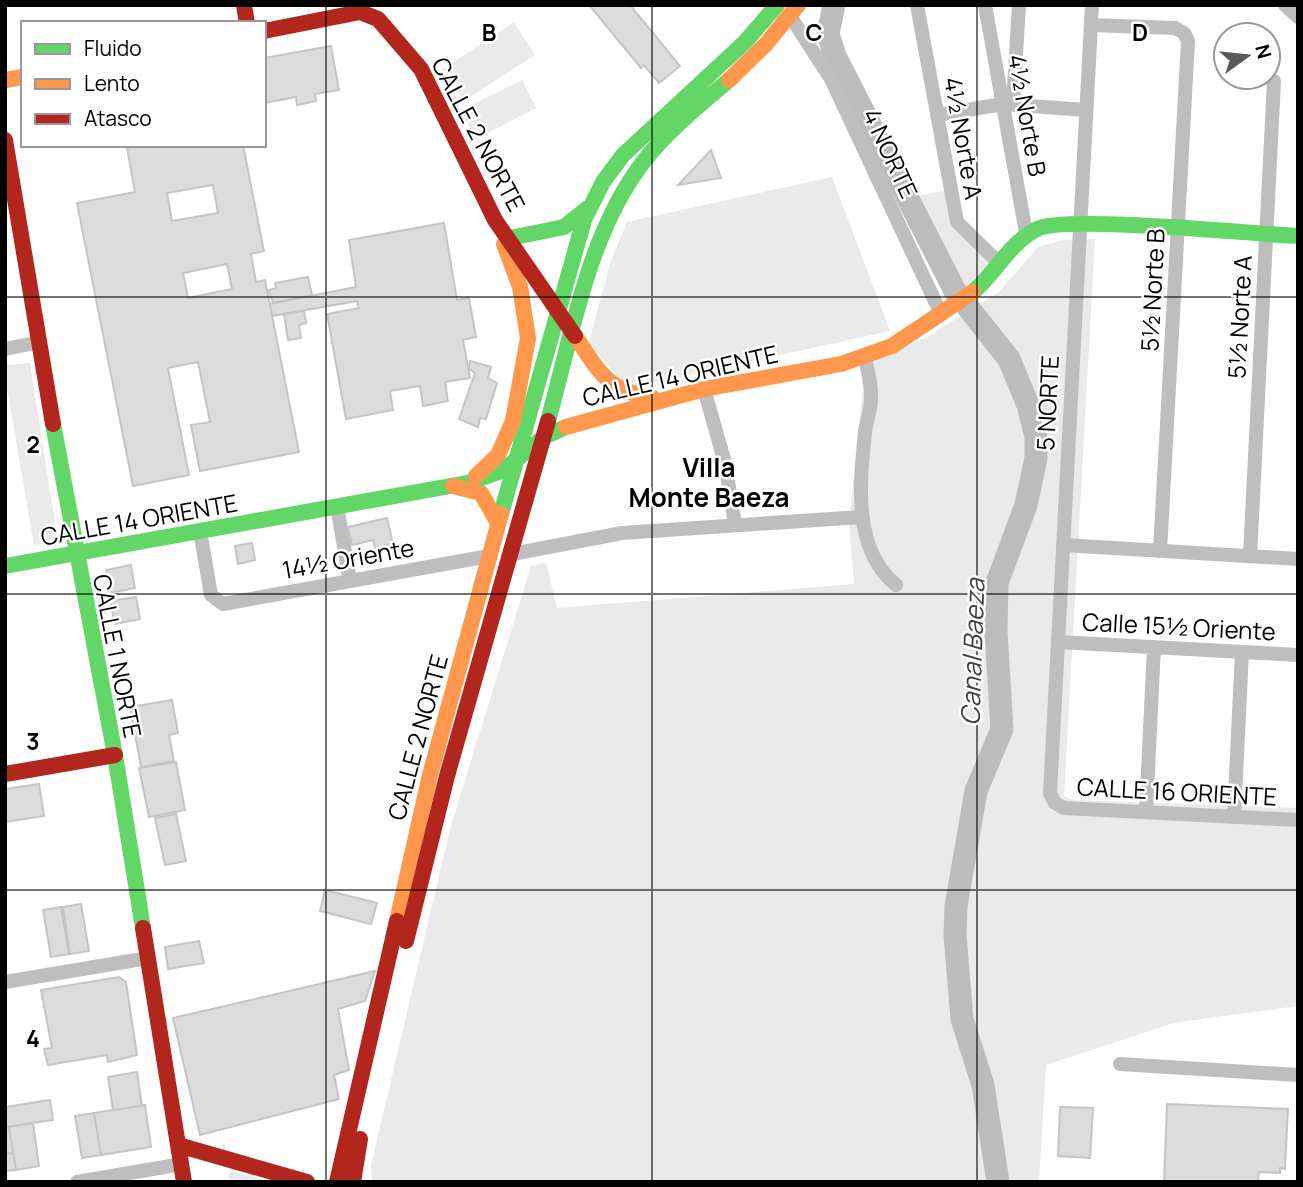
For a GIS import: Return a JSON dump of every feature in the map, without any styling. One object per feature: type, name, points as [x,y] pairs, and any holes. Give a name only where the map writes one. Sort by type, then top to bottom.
[{"type":"main road","points":[[557,308],[592,205],[603,182],[631,146],[745,42],[777,5]]},
{"type":"main road","points":[[573,332],[598,248],[632,179],[656,147],[742,70],[794,11]]},
{"type":"main road","name":"CALLE 2 NORTE","points":[[266,31],[360,12],[379,19],[414,59],[495,220],[604,377],[624,393],[644,398],[668,397]]},
{"type":"main road","name":"CALLE 1 NORTE","points":[[5,140],[75,554],[115,755],[184,1182]]},
{"type":"main road","points":[[510,238],[564,227],[592,205]]},
{"type":"main road","points":[[460,484],[493,464],[503,444],[519,394],[528,338],[520,287],[495,220]]},
{"type":"main road","points":[[1026,233],[1049,225],[1079,224],[1298,236]]},
{"type":"main road","name":"CALLE 14 ORIENTE","points":[[5,566],[460,484],[496,474],[544,438],[577,422],[668,397],[865,357],[906,339],[976,290],[998,261],[1026,233]]},
{"type":"main road","name":"CALLE 2 NORTE","points":[[337,1182],[418,818],[557,308]]},
{"type":"main road","name":"CALLE 2 NORTE","points":[[353,1182],[371,1084],[447,776],[573,332]]},
{"type":"main road","points":[[460,484],[481,493],[498,523]]},
{"type":"main road","points":[[5,774],[115,755]]},
{"type":"main road","points":[[178,1145],[307,1182]]},
{"type":"street","name":"4½ Norte A","points":[[917,5],[957,222],[998,261]]},
{"type":"street","name":"4½ Norte B","points":[[985,5],[1008,104],[1026,233]]},
{"type":"street","points":[[1008,104],[1019,5]]},
{"type":"street","name":"5 NORTE","points":[[1055,803],[1050,793],[1091,5]]},
{"type":"street","points":[[1285,5],[1298,17]]},
{"type":"street","name":"4 NORTE","points":[[794,11],[948,310]]},
{"type":"street","name":"5½ Norte B","points":[[1091,25],[1175,29],[1184,33],[1188,41],[1160,551]]},
{"type":"street","name":"5½ Norte A","points":[[1250,556],[1273,91]]},
{"type":"street","points":[[937,115],[1008,104],[1086,110]]},
{"type":"street","points":[[5,349],[40,342]]},
{"type":"street","points":[[865,357],[872,393],[856,518],[885,575],[896,585]]},
{"type":"street","points":[[704,389],[725,463],[735,524]]},
{"type":"street","points":[[337,506],[350,581]]},
{"type":"street","points":[[512,554],[622,533],[856,518]]},
{"type":"street","name":"14½ Oriente","points":[[200,531],[210,592],[215,601],[226,603],[489,556]]},
{"type":"street","points":[[1063,545],[1298,559]]},
{"type":"street","name":"Calle 15½ Oriente","points":[[1058,642],[1298,655]]},
{"type":"street","points":[[1146,812],[1154,648]]},
{"type":"street","points":[[1234,817],[1242,652]]},
{"type":"street","name":"CALLE 16 ORIENTE","points":[[1055,803],[1064,808],[1298,820]]},
{"type":"street","points":[[5,982],[148,958]]},
{"type":"street","points":[[1120,1064],[1298,1075]]},
{"type":"street","points":[[77,1182],[182,1164]]},
{"type":"shaded area","points":[[514,22],[535,55],[464,101],[443,69]]},
{"type":"shaded area","points":[[522,80],[536,108],[475,139],[461,110]]},
{"type":"shaded area","points":[[832,177],[890,331],[634,387],[619,378],[589,342],[610,263],[627,222]]},
{"type":"shaded area","points":[[947,190],[953,222],[993,261],[967,293],[917,196]]},
{"type":"shaded area","points":[[1095,239],[1064,796],[1073,800],[1298,808],[1298,1006],[1173,1023],[1046,1065],[1039,1182],[372,1182],[371,1165],[450,829],[531,566],[546,563],[557,608],[854,584],[849,524],[863,388],[860,367],[927,337],[999,292],[1038,247],[1063,240]]},
{"type":"shaded area","points":[[30,363],[58,542],[34,545],[5,377],[5,365]]},
{"type":"shaded area","points":[[230,1171],[273,1182],[228,1179]]},
{"type":"building","points":[[589,5],[630,5],[680,66],[659,83],[644,65],[641,68]]},
{"type":"building","points":[[331,46],[339,90],[315,94],[316,101],[297,105],[296,97],[266,103],[266,58]]},
{"type":"building","points":[[243,147],[264,251],[251,254],[256,282],[265,280],[299,452],[200,471],[191,425],[210,422],[198,362],[168,368],[189,475],[133,486],[77,203],[135,192],[127,148]],"holes":[[[213,185],[218,213],[172,221],[167,193]],[[227,264],[232,289],[188,298],[183,273]]]},
{"type":"building","points":[[711,150],[721,178],[678,185]]},
{"type":"building","points":[[444,223],[457,300],[469,298],[476,337],[463,340],[470,378],[445,382],[448,401],[423,406],[420,386],[390,391],[393,410],[346,419],[327,314],[359,308],[357,301],[272,316],[270,304],[356,287],[349,240]]},
{"type":"building","points":[[308,277],[312,295],[273,303],[269,290],[276,288],[275,283]]},
{"type":"building","points":[[304,311],[306,323],[299,325],[301,338],[288,340],[284,314]]},
{"type":"building","points":[[470,361],[491,367],[488,378],[497,383],[486,419],[480,418],[478,427],[459,419],[475,373],[469,369]]},
{"type":"building","points":[[387,518],[393,544],[375,548],[373,540],[352,545],[348,527]]},
{"type":"building","points":[[252,543],[255,560],[238,564],[235,546]]},
{"type":"building","points":[[131,565],[135,588],[110,593],[106,570]]},
{"type":"building","points":[[136,597],[140,619],[115,624],[110,601]]},
{"type":"building","points":[[172,700],[178,733],[169,735],[174,761],[141,767],[130,707]]},
{"type":"building","points":[[176,762],[185,810],[149,817],[139,768]]},
{"type":"building","points":[[39,784],[44,816],[5,822],[5,789]]},
{"type":"building","points":[[176,814],[186,861],[165,865],[155,818]]},
{"type":"building","points":[[325,890],[377,903],[371,924],[320,911]]},
{"type":"building","points":[[81,904],[89,951],[70,954],[63,907]]},
{"type":"building","points":[[61,907],[69,954],[51,957],[43,910]]},
{"type":"building","points":[[199,941],[204,963],[168,969],[165,947]]},
{"type":"building","points":[[375,971],[365,1001],[338,1009],[349,1070],[334,1075],[339,1099],[200,1135],[173,1018]]},
{"type":"building","points":[[119,977],[126,982],[137,1055],[108,1062],[107,1055],[48,1065],[44,1049],[52,1048],[41,990]]},
{"type":"building","points":[[137,1072],[142,1106],[113,1110],[108,1077]]},
{"type":"building","points":[[50,1100],[53,1120],[5,1127],[5,1107]]},
{"type":"building","points":[[1167,1104],[1288,1109],[1285,1169],[1280,1168],[1280,1173],[1259,1172],[1258,1182],[1164,1182]]},
{"type":"building","points":[[145,1105],[151,1147],[101,1155],[94,1113]]},
{"type":"building","points":[[1060,1107],[1093,1108],[1090,1158],[1058,1156]]},
{"type":"building","points":[[94,1113],[101,1155],[82,1158],[75,1116]]},
{"type":"building","points":[[33,1123],[39,1166],[16,1170],[9,1127]]},
{"type":"building","points":[[5,1127],[9,1127],[13,1153],[5,1154]]},
{"type":"building","points":[[13,1153],[16,1170],[5,1171],[5,1154]]},
{"type":"waterway","name":"Canal Baeza","points":[[834,5],[828,34],[835,56],[955,291],[1009,359],[1028,405],[1036,437],[1036,458],[1026,505],[997,583],[996,632],[1002,729],[976,791],[956,906],[955,935],[962,1019],[983,1085],[998,1182]]},
{"type":"traffic: fast","points":[[501,514],[584,220],[603,182],[623,155],[745,42],[777,5]]},
{"type":"traffic: fast","points":[[548,421],[595,252],[625,189],[663,139],[729,80]]},
{"type":"traffic: fast","points":[[510,238],[564,227],[588,208]]},
{"type":"traffic: fast","points":[[973,292],[1018,242],[1037,229],[1054,225],[1120,225],[1298,236]]},
{"type":"traffic: fast","points":[[53,424],[115,755],[143,928]]},
{"type":"traffic: fast","points":[[5,566],[467,483],[502,471],[544,437],[566,427]]},
{"type":"traffic: slow","points":[[729,80],[766,44],[798,5]]},
{"type":"traffic: slow","points":[[5,80],[21,77]]},
{"type":"traffic: slow","points":[[476,476],[498,455],[513,421],[528,338],[520,287],[504,244]]},
{"type":"traffic: slow","points":[[566,427],[704,389],[841,364],[892,346],[973,292]]},
{"type":"traffic: slow","points":[[575,336],[606,378],[625,390],[653,398]]},
{"type":"traffic: slow","points":[[453,486],[481,493],[498,523]]},
{"type":"traffic: slow","points":[[397,921],[430,775],[501,514]]},
{"type":"traffic: jam","points":[[244,5],[247,21]]},
{"type":"traffic: jam","points":[[266,31],[360,12],[378,19],[421,69],[495,220],[575,336]]},
{"type":"traffic: jam","points":[[5,140],[53,424]]},
{"type":"traffic: jam","points":[[406,941],[447,776],[548,421]]},
{"type":"traffic: jam","points":[[5,774],[115,755]]},
{"type":"traffic: jam","points":[[337,1182],[397,921]]},
{"type":"traffic: jam","points":[[143,928],[184,1182]]},
{"type":"traffic: jam","points":[[353,1182],[360,1139]]},
{"type":"traffic: jam","points":[[178,1145],[307,1182]]},
{"type":"district","name":"Villa Monte Baeza","points":[[709,482]]}]
